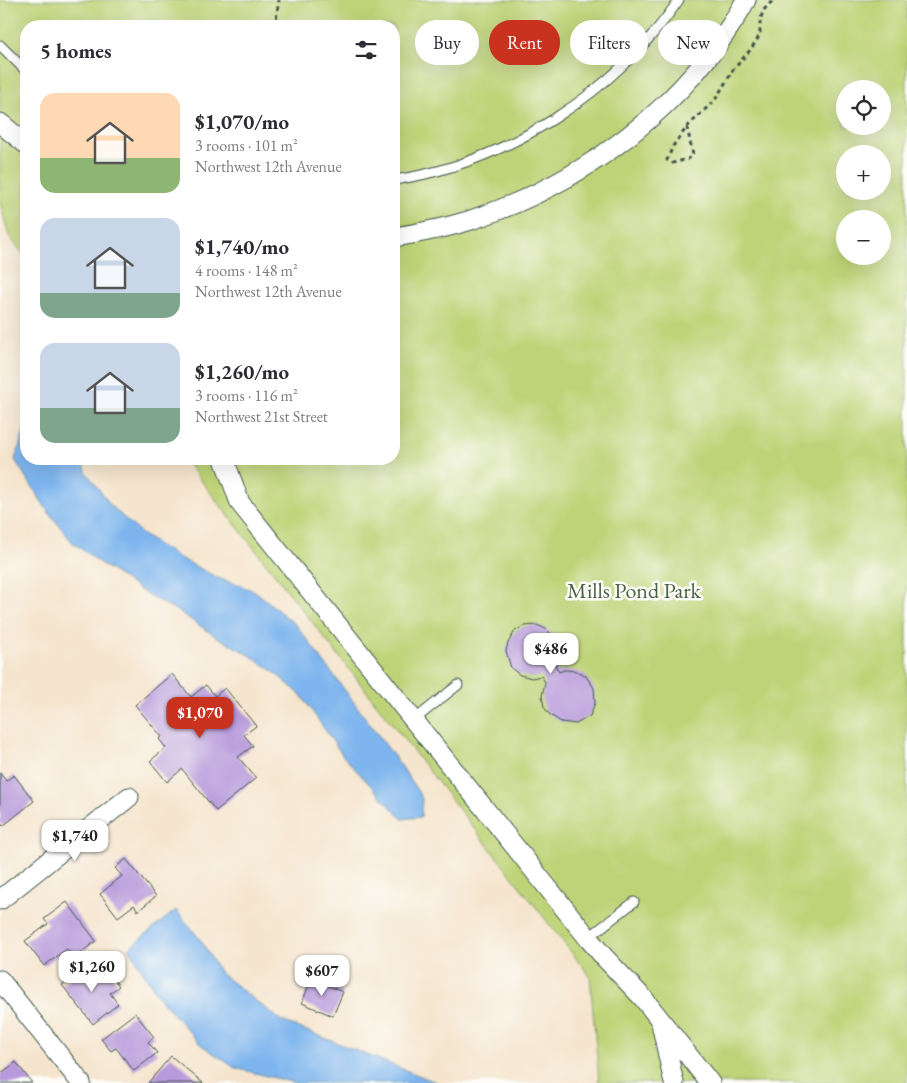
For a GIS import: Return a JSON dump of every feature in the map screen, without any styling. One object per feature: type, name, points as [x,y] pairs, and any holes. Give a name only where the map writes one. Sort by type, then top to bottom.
[{"type":"street","points":[[400,236],[470,220],[507,207],[551,186],[609,151],[647,120],[695,72],[719,42],[746,0]]},
{"type":"street","points":[[0,123],[20,139]]},
{"type":"street","points":[[226,465],[240,503],[588,938],[661,1020],[710,1083]]},
{"type":"street","points":[[0,900],[129,797]]},
{"type":"street","points":[[0,980],[81,1083]]},
{"type":"street","points":[[661,1020],[674,1083]]},
{"type":"lane","points":[[400,179],[436,171],[470,160],[528,134],[567,110],[596,89],[624,64],[649,38],[679,0]]},
{"type":"lane","points":[[0,45],[20,65]]},
{"type":"lane","points":[[414,720],[458,685]]},
{"type":"lane","points":[[588,938],[634,902]]},
{"type":"path","points":[[276,20],[279,0]]},
{"type":"path","points":[[687,127],[693,154],[688,160],[672,163],[667,160],[673,146],[687,127],[715,100],[733,70],[751,49],[760,34],[760,21],[763,11],[773,0]]},
{"type":"green space","name":"Mills Pond Park","points":[[0,0],[907,0],[907,1083],[599,1083],[590,976],[189,465],[400,465],[400,20],[20,20],[20,250],[9,236],[0,204]]},
{"type":"water","points":[[20,444],[20,465],[84,465],[86,472],[112,507],[143,535],[176,556],[218,578],[255,591],[297,626],[402,767],[422,798],[421,817],[402,819],[343,756],[301,695],[269,668],[148,595],[72,542],[47,510],[15,460]]},
{"type":"water","points":[[176,910],[200,939],[220,973],[282,1021],[438,1083],[295,1083],[235,1068],[200,1044],[157,995],[129,948]]},
{"type":"building","points":[[537,625],[546,629],[555,638],[560,651],[555,665],[559,672],[564,670],[576,671],[585,675],[594,688],[595,703],[590,716],[576,724],[561,722],[549,714],[544,707],[542,696],[545,682],[541,676],[532,678],[520,675],[511,668],[506,651],[515,631],[524,626]]},
{"type":"building","points":[[172,674],[191,697],[206,685],[215,696],[225,688],[256,726],[244,735],[253,746],[238,757],[256,778],[216,811],[182,769],[167,782],[150,761],[166,748],[159,739],[162,737],[135,705]]},
{"type":"building","points":[[0,773],[6,781],[14,775],[34,801],[3,826],[0,822]]},
{"type":"building","points":[[126,859],[156,896],[138,911],[134,905],[118,917],[100,894],[122,876],[115,868]]},
{"type":"building","points":[[67,902],[96,941],[74,958],[67,949],[44,966],[25,941],[48,924],[44,919]]},
{"type":"building","points":[[87,966],[98,980],[108,972],[119,986],[110,993],[118,1004],[93,1024],[62,985]]},
{"type":"building","points":[[311,979],[343,992],[333,1016],[302,1003]]},
{"type":"building","points":[[135,1013],[154,1037],[148,1042],[157,1053],[134,1071],[116,1048],[111,1051],[101,1039]]},
{"type":"building","points":[[171,1056],[203,1083],[148,1083]]},
{"type":"building","points":[[16,1062],[32,1083],[0,1083],[0,1074]]}]
